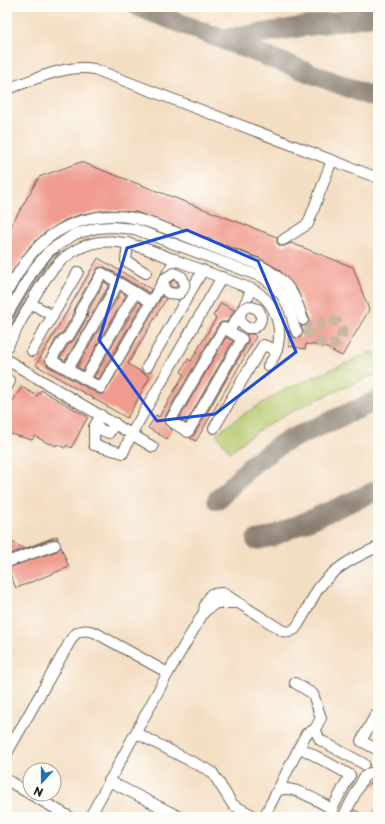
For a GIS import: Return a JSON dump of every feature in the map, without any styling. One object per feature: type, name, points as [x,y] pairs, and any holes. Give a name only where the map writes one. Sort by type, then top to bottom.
[{"type":"street","points":[[7,89],[57,72],[84,68],[94,69],[378,178]]},
{"type":"street","points":[[283,240],[308,224],[332,160]]},
{"type":"street","points":[[7,292],[30,255],[49,237],[78,221],[99,217],[121,216],[147,222],[257,264],[274,273],[294,294],[303,320]]},
{"type":"street","points":[[7,315],[38,262],[55,246],[82,232],[105,227],[120,227],[143,232],[262,277],[274,286],[283,297],[290,310],[294,328],[297,332]]},
{"type":"street","points":[[7,347],[53,270],[74,252],[99,242],[128,243],[175,259],[252,289],[267,300],[277,316],[279,335],[274,360],[268,366]]},
{"type":"street","points":[[128,243],[126,261],[146,272]]},
{"type":"street","points":[[151,302],[102,273],[81,309],[81,316],[68,337],[63,340],[51,360],[101,388],[165,278],[174,273],[182,277],[185,283],[183,289],[178,294],[170,294],[163,287],[164,280],[175,259]]},
{"type":"street","points":[[148,367],[203,270]]},
{"type":"street","points":[[32,351],[78,272]]},
{"type":"street","points":[[101,415],[94,427],[94,445],[123,454],[132,433],[222,277]]},
{"type":"street","points":[[68,369],[118,283]]},
{"type":"street","points":[[230,328],[243,309],[249,306],[258,309],[262,316],[260,322],[254,328],[247,328],[239,320],[240,314],[252,289]]},
{"type":"street","points":[[85,379],[135,292]]},
{"type":"street","points":[[32,304],[53,316]]},
{"type":"street","points":[[224,328],[230,328],[242,339],[188,432],[170,421],[224,328]]},
{"type":"street","points":[[214,428],[263,345],[277,350]]},
{"type":"street","points":[[7,360],[153,446]]},
{"type":"street","points":[[94,427],[109,433],[115,423]]},
{"type":"street","points":[[7,562],[55,544]]},
{"type":"street","points":[[90,817],[168,673],[204,612],[216,604],[235,603],[283,631],[292,631],[319,588],[332,574],[349,560],[378,546]]},
{"type":"street","points":[[7,753],[72,638],[79,631],[87,630],[96,633],[168,673]]},
{"type":"street","points":[[264,817],[278,791],[279,784],[307,732],[315,729],[321,718],[313,694],[295,684]]},
{"type":"street","points":[[378,718],[375,716],[361,741],[378,750]]},
{"type":"street","points":[[315,729],[320,740],[364,764]]},
{"type":"street","points":[[136,733],[212,772],[233,805],[256,817]]},
{"type":"street","points":[[278,791],[285,789],[303,794],[332,809],[350,775],[299,747]]},
{"type":"street","points":[[343,817],[364,778],[370,773],[378,773]]},
{"type":"street","points":[[7,780],[22,789]]},
{"type":"street","points":[[109,781],[180,817]]},
{"type":"street","points":[[44,802],[70,817]]},
{"type":"highlighted area","points":[[187,230],[258,261],[296,352],[215,414],[157,421],[99,340],[127,248]]},
{"type":"green space","points":[[371,352],[378,355],[378,373],[320,398],[282,417],[264,427],[230,452],[216,434],[242,415],[284,390]]},
{"type":"building","points":[[81,162],[277,237],[277,243],[280,246],[291,243],[353,267],[369,310],[342,356],[323,346],[306,344],[305,349],[289,346],[289,330],[293,337],[300,338],[303,332],[301,326],[307,325],[309,318],[297,289],[278,269],[259,258],[136,212],[106,210],[79,215],[65,220],[42,235],[31,245],[7,279],[7,233],[39,177]]},
{"type":"building","points":[[60,252],[43,270],[7,332],[7,321],[13,318],[39,273],[53,256]]},
{"type":"building","points":[[98,258],[151,289],[149,293],[105,267],[98,268],[75,306],[74,313],[63,332],[57,337],[45,360],[48,366],[98,394],[104,394],[162,296],[166,299],[128,364],[150,377],[127,418],[36,365]]},
{"type":"building","points":[[174,280],[177,281],[177,287],[174,288],[171,287],[170,284],[171,281]]},
{"type":"building","points":[[104,282],[109,285],[65,361],[60,358],[68,345],[74,340],[87,318],[88,311]]},
{"type":"building","points":[[121,292],[126,295],[83,370],[77,367]]},
{"type":"building","points":[[138,302],[142,304],[99,379],[94,377]]},
{"type":"building","points":[[221,303],[234,310],[235,309],[227,322],[221,322],[218,325],[164,418],[165,424],[172,430],[167,439],[148,428],[156,415],[159,417],[184,374],[181,372],[188,359],[191,361],[216,318],[213,316]]},
{"type":"building","points":[[246,334],[253,334],[256,337],[196,441],[190,438],[194,435],[248,342]]},
{"type":"building","points":[[226,337],[233,341],[186,423],[179,419]]},
{"type":"building","points":[[22,387],[37,396],[41,390],[88,417],[71,448],[67,445],[65,448],[57,444],[56,446],[50,443],[49,444],[35,436],[32,440],[7,433],[7,410]]},
{"type":"building","points":[[57,536],[58,539],[53,539],[7,555],[7,539],[24,549]]},
{"type":"building","points":[[61,547],[69,567],[16,588],[7,568],[57,551]]},
{"type":"building","points":[[372,780],[378,780],[378,787],[369,784]]},
{"type":"building","points":[[354,810],[368,817],[350,817]]},
{"type":"building","points":[[373,810],[378,813],[378,817],[370,817]]},
{"type":"taxiway","points":[[138,7],[378,99]]},
{"type":"taxiway","points":[[224,39],[378,15]]},
{"type":"taxiway","points":[[217,500],[254,463],[284,442],[378,400]]},
{"type":"taxiway","points":[[256,540],[271,537],[378,490]]},
{"type":"tunnel","points":[[303,320],[311,326],[316,326],[329,320],[337,322],[342,329],[341,340],[331,346],[321,343],[309,333],[303,320]]}]
